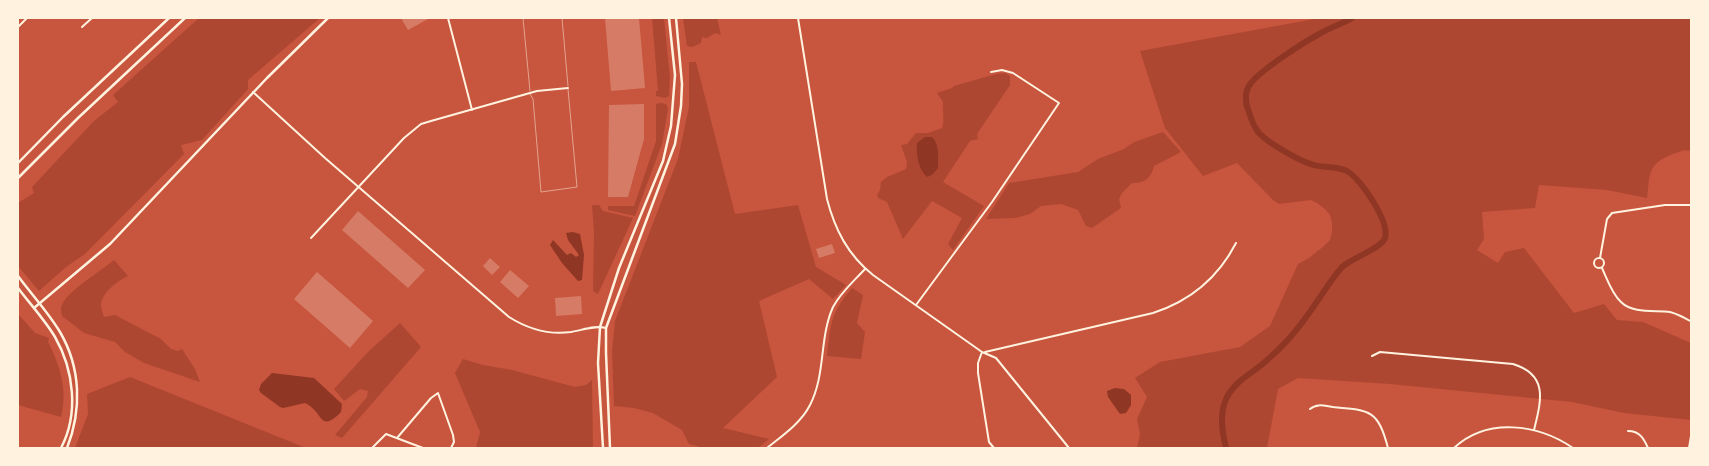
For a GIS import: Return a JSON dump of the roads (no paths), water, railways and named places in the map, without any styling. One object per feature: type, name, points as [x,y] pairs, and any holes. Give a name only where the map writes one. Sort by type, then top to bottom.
[{"type":"main road","points":[[18,163],[63,117],[169,18]]},
{"type":"main road","points":[[18,178],[78,118],[185,18]]},
{"type":"main road","points":[[34,308],[110,244],[253,92],[328,18]]},
{"type":"main road","points":[[603,448],[598,363],[600,326],[619,268],[663,161],[671,126],[675,74],[669,18]]},
{"type":"main road","points":[[610,448],[606,328],[675,144],[681,106],[682,84],[676,18]]},
{"type":"main road","points":[[18,276],[63,338],[70,355],[76,377],[78,396],[68,448]]},
{"type":"main road","points":[[18,288],[55,336],[69,373],[72,411],[68,434],[61,448]]},
{"type":"street","points":[[18,27],[27,18]]},
{"type":"street","points":[[82,26],[92,18]]},
{"type":"street","points":[[448,18],[472,110]]},
{"type":"street","points":[[798,18],[830,210],[836,228],[846,246],[865,269],[982,352],[998,360],[1069,448]]},
{"type":"street","points":[[916,305],[992,202],[1059,103],[1013,73],[1002,70],[991,72]]},
{"type":"street","points":[[311,238],[413,129],[431,121],[530,93],[568,88]]},
{"type":"street","points":[[253,92],[448,266],[509,317],[521,324],[541,331],[569,332],[600,326],[606,328]]},
{"type":"street","points":[[1692,205],[1665,205],[1612,213],[1607,219],[1600,258],[1604,263],[1602,268],[1617,298],[1626,306],[1633,309],[1669,312],[1692,322]]},
{"type":"street","points":[[982,352],[1153,313],[1171,306],[1194,293],[1210,280],[1226,260],[1236,242]]},
{"type":"street","points":[[1600,258],[1596,259],[1594,263],[1597,268],[1602,268]]},
{"type":"street","points":[[767,448],[796,423],[810,405],[819,378],[830,315],[843,292],[865,269]]},
{"type":"street","points":[[982,352],[978,363],[978,373],[989,442],[994,448]]},
{"type":"street","points":[[1372,356],[1380,352],[1522,366],[1535,378],[1540,386],[1541,394],[1534,430]]},
{"type":"street","points":[[397,438],[431,398],[438,393],[453,435],[454,442],[451,448]]},
{"type":"street","points":[[1310,409],[1317,406],[1366,411],[1380,424],[1388,448]]},
{"type":"street","points":[[1454,448],[1474,435],[1494,429],[1512,427],[1534,430],[1551,436],[1573,448]]},
{"type":"street","points":[[1628,431],[1635,432],[1641,436],[1648,448]]},
{"type":"street","points":[[372,448],[386,434],[423,448]]},
{"type":"street","points":[[1689,448],[1691,436]]},
{"type":"lane","points":[[524,18],[530,93],[533,99],[540,192],[578,187],[562,18]]},
{"type":"waterway","points":[[1226,448],[1222,429],[1222,416],[1224,403],[1231,391],[1291,336],[1342,267],[1378,246],[1385,238],[1383,222],[1379,212],[1366,191],[1353,176],[1343,169],[1308,163],[1277,147],[1259,133],[1246,101],[1246,93],[1256,77],[1314,37],[1352,18]]}]
